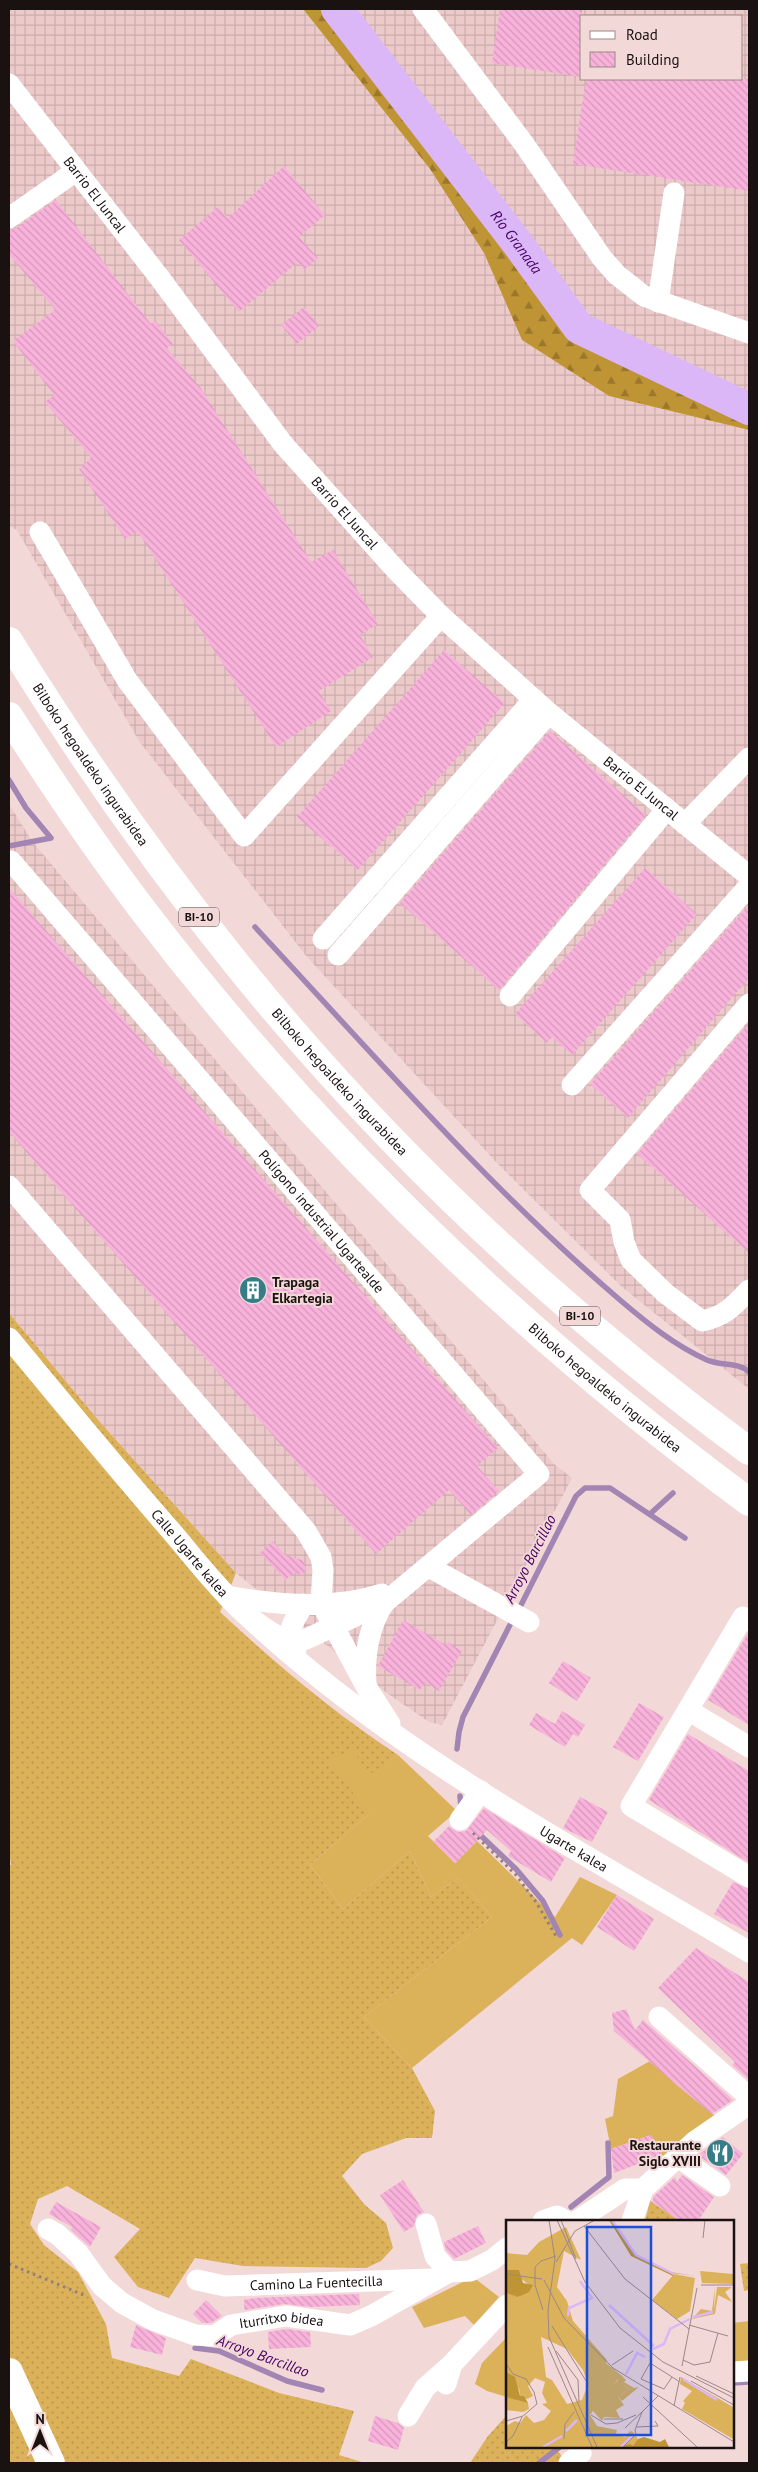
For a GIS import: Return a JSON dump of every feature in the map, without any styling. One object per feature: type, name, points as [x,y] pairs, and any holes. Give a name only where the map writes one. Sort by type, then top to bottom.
[{"type":"highway","name":"Bilboko hegoaldeko ingurabidea","points":[[9,641],[94,773],[173,883],[240,969],[331,1073],[444,1192],[539,1280],[641,1368],[749,1452]]},
{"type":"highway","name":"Bilboko hegoaldeko ingurabidea","points":[[9,716],[80,824],[170,946],[254,1048],[346,1150],[422,1227],[545,1340],[666,1439],[749,1502]]},
{"type":"highway","points":[[9,2372],[46,2453]]},
{"type":"street","points":[[423,9],[524,144],[602,258],[633,288],[658,302],[749,333]]},
{"type":"street","name":"Barrio El Juncal","points":[[9,84],[170,292],[283,444],[396,570],[441,616],[541,706],[685,824],[747,878]]},
{"type":"street","points":[[9,218],[76,172]]},
{"type":"street","points":[[658,302],[674,193]]},
{"type":"street","points":[[40,532],[126,680],[244,836],[441,616]]},
{"type":"street","points":[[323,939],[541,706]]},
{"type":"street","points":[[338,955],[541,706]]},
{"type":"street","points":[[685,824],[749,758]]},
{"type":"street","points":[[510,996],[667,809]]},
{"type":"street","name":"Polígono industrial Ugartealde","points":[[9,862],[11,861],[24,876],[539,1474],[408,1585],[384,1603],[304,1640],[290,1642]]},
{"type":"street","points":[[591,1048],[747,878]]},
{"type":"street","points":[[572,1085],[747,878]]},
{"type":"street","points":[[749,1004],[590,1190],[620,1220],[624,1242],[631,1260],[665,1292],[702,1321],[718,1318],[734,1306],[749,1290]]},
{"type":"street","points":[[9,1186],[306,1531],[321,1558],[323,1570],[312,1604],[289,1631],[290,1642],[297,1655],[323,1674],[332,1687]]},
{"type":"street","name":"Calle Ugarte kalea","points":[[9,1338],[113,1465],[227,1596],[244,1613],[332,1687],[400,1738]]},
{"type":"street","points":[[428,1567],[529,1622]]},
{"type":"street","name":"Polígono industrial Ugartealde","points":[[227,1596],[281,1604],[312,1604],[369,1598],[408,1585]]},
{"type":"street","name":"Polígono industrial Ugartealde","points":[[367,1688],[367,1647],[375,1617],[384,1603]]},
{"type":"street","points":[[312,1604],[334,1626],[367,1688],[400,1738]]},
{"type":"street","points":[[244,1613],[275,1635],[290,1642]]},
{"type":"street","points":[[749,1621],[742,1617],[631,1806],[749,1877]]},
{"type":"street","points":[[688,1710],[749,1747]]},
{"type":"street","name":"Ugarte kalea","points":[[400,1738],[481,1791],[749,1952]]},
{"type":"street","points":[[465,1814],[481,1791]]},
{"type":"street","points":[[660,2017],[749,2097]]},
{"type":"street","points":[[632,2220],[643,2189],[694,2142],[749,2104]]},
{"type":"street","points":[[678,2157],[720,2186]]},
{"type":"street","points":[[578,2220],[625,2189],[643,2189]]},
{"type":"street","points":[[546,2220],[557,2216],[564,2220]]},
{"type":"street","points":[[426,2224],[428,2239],[443,2275]]},
{"type":"street","name":"Iturritxo bidea","points":[[48,2229],[78,2253],[102,2286],[120,2301],[153,2320],[195,2335],[215,2336],[231,2324],[286,2316],[350,2324],[371,2316],[443,2275],[470,2270],[492,2260],[506,2249]]},
{"type":"street","name":"Camino La Fuentecilla","points":[[197,2280],[225,2286],[443,2275]]},
{"type":"street","points":[[408,2416],[425,2388],[449,2374],[506,2306]]},
{"type":"street","points":[[733,2372],[749,2370]]},
{"type":"street","points":[[568,2463],[582,2453],[580,2447]]},
{"type":"path","points":[[465,1814],[516,1874],[536,1902],[556,1936]]},
{"type":"path","points":[[9,2264],[82,2295],[120,2301]]},
{"type":"shaded area","points":[[9,9],[303,9],[430,169],[484,253],[522,340],[609,396],[749,430],[749,1389],[622,1287],[496,1162],[307,957],[139,741],[17,530],[9,526]]},
{"type":"shaded area","points":[[348,9],[749,9],[749,398],[592,325],[563,292]]},
{"type":"shaded area","points":[[9,804],[32,841],[554,1464],[572,1478],[442,1725],[429,1722],[384,1691],[236,1573],[99,1421],[9,1313]]},
{"type":"shaded area","points":[[9,1313],[99,1421],[236,1573],[220,1612],[306,1687],[398,1755],[369,1776],[369,1814],[310,1865],[343,1909],[410,1851],[431,1897],[458,1878],[492,1917],[364,2017],[412,2068],[435,2111],[432,2138],[406,2138],[362,2154],[342,2176],[364,2204],[386,2223],[393,2248],[381,2261],[366,2268],[243,2266],[195,2258],[169,2298],[138,2287],[114,2257],[140,2229],[67,2186],[38,2199],[30,2224],[44,2245],[78,2272],[106,2324],[112,2358],[179,2376],[191,2359],[279,2393],[354,2411],[339,2455],[365,2463],[9,2463],[9,1865],[11,1865],[9,1850]]},
{"type":"shaded area","points":[[353,1750],[369,1775],[398,1755],[457,1811],[428,1836],[455,1863],[477,1841],[555,1917],[580,1877],[617,1895],[582,1945],[572,1938],[412,2068],[364,2017],[492,1917],[458,1878],[431,1897],[410,1851],[343,1909],[310,1865],[369,1814],[328,1760]]},
{"type":"shaded area","points":[[650,2061],[721,2121],[663,2156],[651,2135],[611,2149],[605,2119],[613,2116],[618,2079]]},
{"type":"shaded area","points":[[650,2201],[678,2220],[645,2220]]},
{"type":"shaded area","points":[[749,2263],[749,2290],[744,2291],[740,2264]]},
{"type":"shaded area","points":[[473,2277],[499,2297],[474,2325],[465,2316],[424,2328],[412,2307]]},
{"type":"shaded area","points":[[749,2321],[749,2362],[733,2364],[733,2323]]},
{"type":"shaded area","points":[[506,2338],[506,2397],[487,2391],[475,2384],[482,2363]]},
{"type":"shaded area","points":[[506,2416],[506,2447],[556,2447],[566,2463],[470,2463],[488,2436]]},
{"type":"green space","points":[[303,9],[348,9],[563,292],[592,325],[749,398],[749,430],[609,396],[522,340],[484,253],[430,169]]},
{"type":"building","points":[[500,9],[582,9],[582,15],[580,15],[580,77],[492,63]]},
{"type":"building","points":[[749,79],[749,191],[573,164],[586,80]]},
{"type":"building","points":[[284,166],[325,215],[299,237],[318,258],[304,270],[298,262],[239,312],[179,240],[218,207],[228,218]]},
{"type":"building","points":[[56,200],[151,324],[155,320],[173,344],[167,348],[200,387],[311,562],[333,550],[378,624],[360,635],[373,657],[319,691],[331,711],[276,747],[138,532],[125,539],[79,469],[91,458],[45,402],[54,395],[13,341],[55,310],[9,254],[9,230],[16,228]]},
{"type":"building","points":[[304,307],[319,326],[297,344],[281,325]]},
{"type":"building","points":[[444,650],[505,703],[358,870],[297,817]]},
{"type":"building","points":[[550,731],[646,815],[499,990],[400,903]]},
{"type":"building","points":[[645,868],[697,914],[572,1055],[552,1037],[547,1043],[515,1014]]},
{"type":"building","name":"Trapaga Elkartegia","points":[[9,888],[498,1448],[477,1466],[499,1491],[471,1515],[449,1490],[376,1554],[9,1132]]},
{"type":"building","points":[[749,905],[749,978],[628,1118],[590,1084]]},
{"type":"building","points":[[749,1023],[749,1253],[637,1154]]},
{"type":"building","points":[[273,1541],[285,1555],[302,1560],[306,1565],[304,1575],[294,1573],[285,1580],[260,1553]]},
{"type":"building","points":[[403,1620],[446,1645],[448,1642],[462,1651],[439,1691],[425,1682],[420,1690],[378,1666]]},
{"type":"building","points":[[749,1633],[749,1725],[708,1700]]},
{"type":"building","points":[[563,1661],[591,1678],[577,1701],[549,1683]]},
{"type":"building","points":[[639,1703],[664,1717],[638,1761],[613,1747]]},
{"type":"building","points":[[562,1711],[585,1725],[578,1737],[573,1734],[565,1747],[529,1725],[536,1713],[555,1724]]},
{"type":"building","points":[[688,1734],[749,1771],[749,1863],[649,1800]]},
{"type":"building","points":[[580,1797],[608,1812],[592,1842],[563,1828]]},
{"type":"building","points":[[484,1808],[565,1858],[551,1882],[508,1856],[511,1851],[487,1830],[456,1863],[433,1842],[449,1826],[458,1832],[466,1831]]},
{"type":"building","points":[[733,1882],[749,1889],[749,1933],[714,1914]]},
{"type":"building","points":[[617,1895],[654,1919],[634,1951],[597,1927]]},
{"type":"building","points":[[696,1948],[749,1982],[749,2080],[732,2065],[735,2062],[658,1988]]},
{"type":"building","points":[[626,2009],[635,2030],[643,2020],[733,2100],[712,2114],[679,2087],[614,2031],[612,2013]]},
{"type":"building","points":[[651,2135],[662,2155],[614,2173],[611,2149]]},
{"type":"building","points":[[723,2137],[743,2154],[726,2175],[698,2155]]},
{"type":"building","points":[[682,2175],[714,2197],[699,2220],[679,2220],[652,2202],[654,2196],[675,2177],[677,2182]]},
{"type":"building","points":[[403,2180],[424,2212],[417,2215],[414,2226],[404,2232],[380,2195]]},
{"type":"building","points":[[56,2202],[101,2227],[90,2247],[71,2230],[72,2227],[49,2214]]},
{"type":"building","points":[[478,2226],[486,2243],[454,2259],[446,2250],[444,2242]]},
{"type":"building","points":[[359,2294],[360,2305],[311,2307],[284,2304],[245,2310],[244,2306],[244,2300],[254,2298]]},
{"type":"building","points":[[206,2300],[222,2316],[211,2323],[202,2323],[193,2314]]},
{"type":"building","points":[[136,2325],[166,2338],[162,2355],[130,2347]]},
{"type":"building","points":[[286,2329],[310,2332],[311,2347],[269,2349],[268,2332]]},
{"type":"building","points":[[375,2416],[398,2423],[404,2428],[398,2450],[368,2441]]},
{"type":"waterway","name":"Río Granada","points":[[337,9],[518,244],[579,328],[749,409]]},
{"type":"waterway","points":[[9,780],[26,808],[51,838],[9,846]]},
{"type":"waterway","points":[[255,927],[432,1119],[571,1257],[630,1309],[672,1340],[707,1360],[735,1365],[749,1372]]},
{"type":"waterway","name":"Arroyo Barcillao","points":[[518,1611],[576,1496],[585,1488],[610,1488],[685,1538]]},
{"type":"waterway","points":[[650,1514],[673,1493]]},
{"type":"waterway","name":"Arroyo Barcillao","points":[[457,1749],[463,1717],[513,1619]]},
{"type":"waterway","name":"Arroyo Barcillao","points":[[460,1796],[461,1808]]},
{"type":"waterway","name":"Arroyo Barcillao","points":[[477,1832],[516,1869],[543,1901],[560,1935]]},
{"type":"waterway","name":"Arroyo Barcillao","points":[[571,2207],[609,2177],[608,2143]]},
{"type":"waterway","name":"Arroyo Barcillao","points":[[195,2348],[219,2351],[287,2381],[322,2390]]},
{"type":"waterway","points":[[733,2383],[749,2382]]},
{"type":"waterway","points":[[539,2463],[560,2447]]},
{"type":"place","name":"Trapaga Elkartegia","points":[[253,1290]]},
{"type":"place","name":"Restaurante Siglo XVIII","points":[[720,2153]]}]
